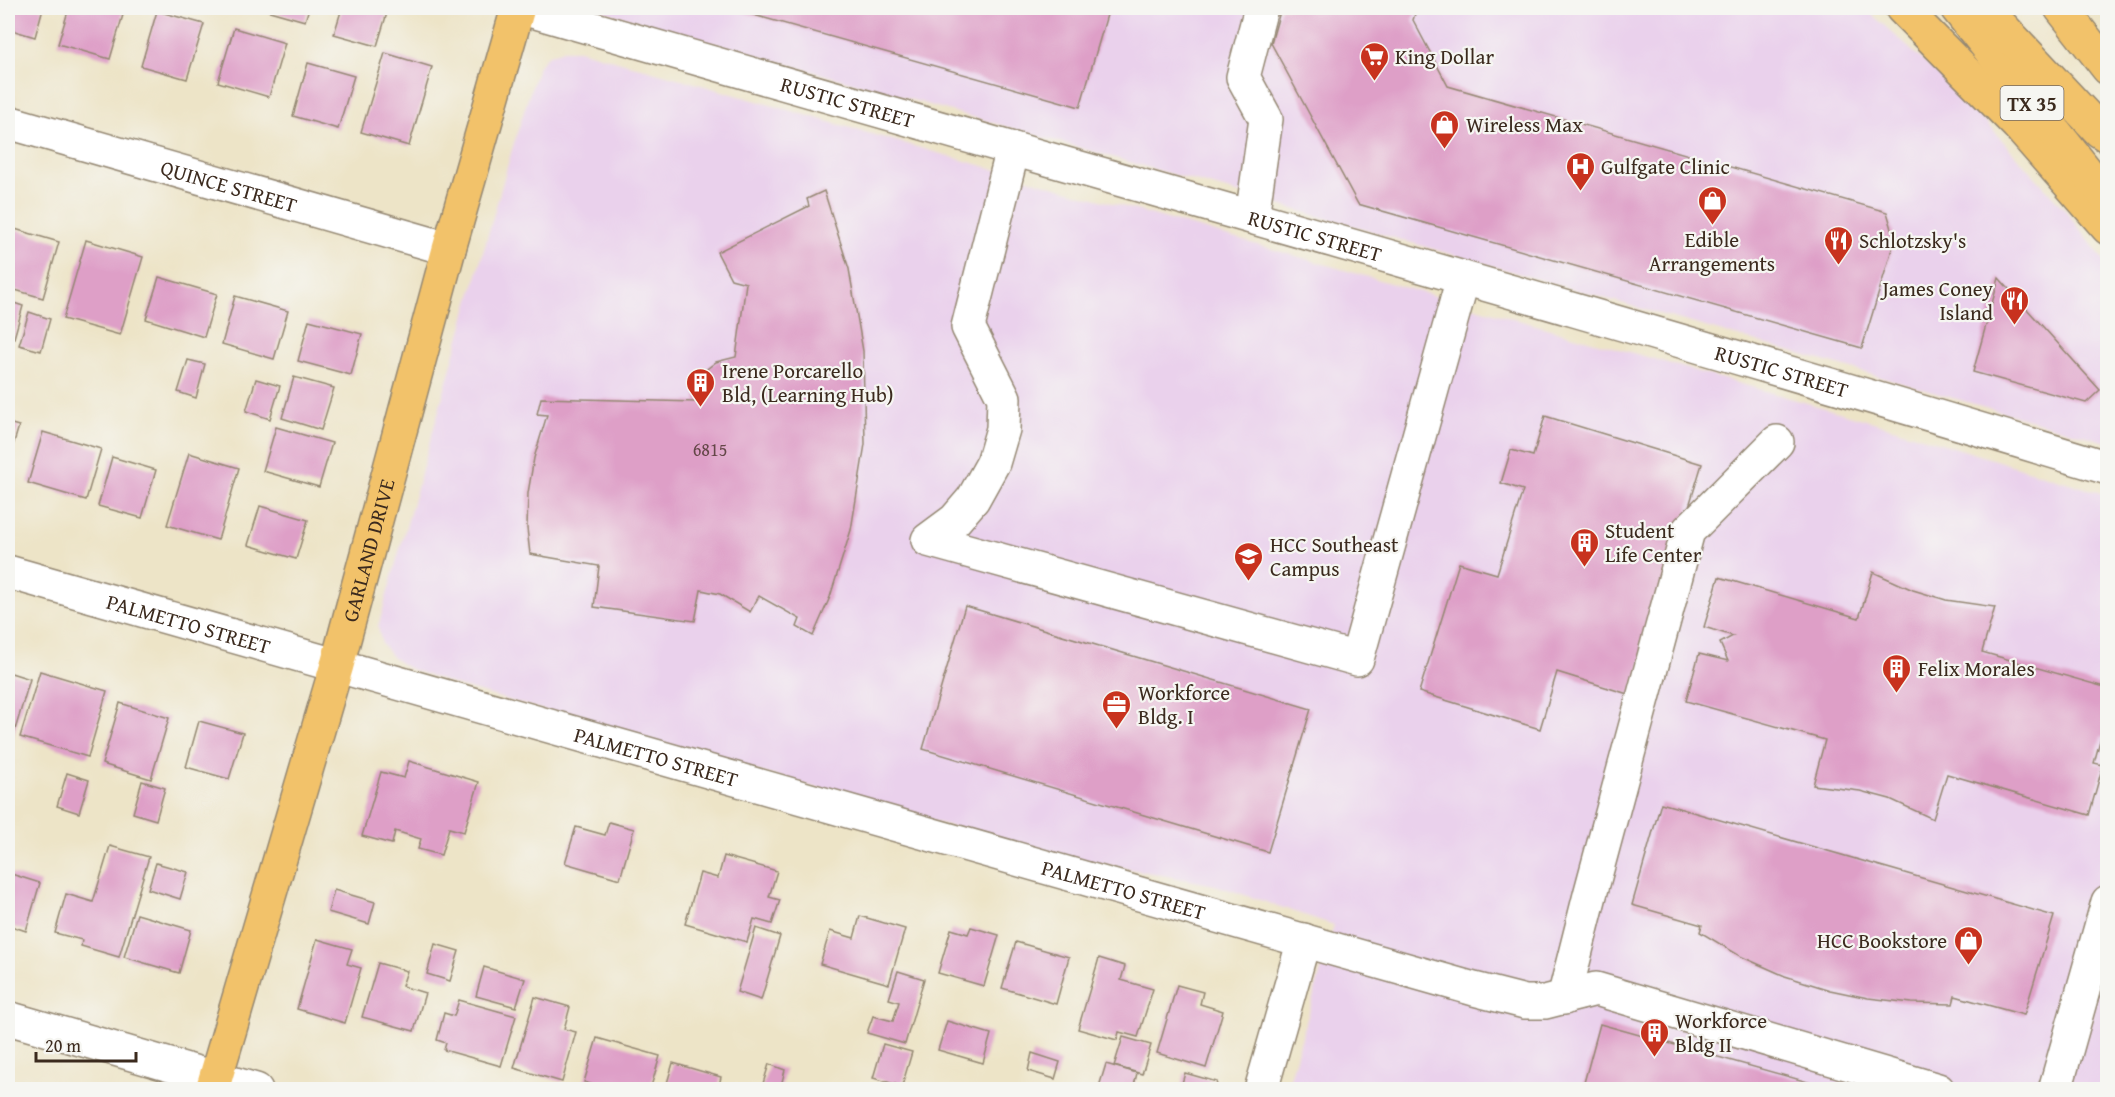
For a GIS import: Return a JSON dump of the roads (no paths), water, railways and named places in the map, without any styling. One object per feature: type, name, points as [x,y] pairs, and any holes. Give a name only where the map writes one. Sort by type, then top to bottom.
[{"type":"main road","name":"GARLAND DRIVE","points":[[213,1084],[337,665],[449,249],[520,8]]},
{"type":"main road","points":[[1902,8],[2018,124],[2108,228]]},
{"type":"main road","name":"TX 35","points":[[1957,8],[2108,199]]},
{"type":"main road","points":[[1984,8],[2100,131],[2108,136]]},
{"type":"main road","points":[[2061,8],[2108,68]]},
{"type":"street","name":"RUSTIC STREET","points":[[520,8],[1837,386],[2108,468]]},
{"type":"street","points":[[1252,217],[1266,119],[1243,77],[1261,8]]},
{"type":"street","name":"QUINCE STREET","points":[[8,122],[449,249]]},
{"type":"street","points":[[1013,148],[968,327],[1004,398],[1003,429],[993,463],[973,499],[955,520],[928,540],[1357,659],[1463,278]]},
{"type":"street","points":[[1564,998],[1688,531],[1777,442]]},
{"type":"street","name":"PALMETTO STREET","points":[[8,572],[1525,1002],[1545,1002],[1596,989],[1938,1089]]},
{"type":"street","points":[[2055,1089],[2108,902]]},
{"type":"street","points":[[1261,1089],[1304,940]]},
{"type":"street","points":[[8,1018],[213,1084],[256,1089]]},
{"type":"place","name":"King Dollar","points":[[1374,82]]},
{"type":"place","name":"Wireless Max","points":[[1445,150]]},
{"type":"place","name":"Gulfgate Clinic","points":[[1580,192]]},
{"type":"place","name":"Edible Arrangements","points":[[1712,226]]},
{"type":"place","name":"Schlotzsky's","points":[[1838,266]]},
{"type":"place","name":"James Coney Island","points":[[2014,326]]},
{"type":"place","name":"Irene Porcarello Bld, (Learning Hub)","points":[[701,408]]},
{"type":"place","name":"Student Life Center","points":[[1584,568]]},
{"type":"place","name":"HCC Southeast Campus","points":[[1249,582]]},
{"type":"place","name":"Felix Morales","points":[[1897,694]]},
{"type":"place","name":"Workforce Bldg. I","points":[[1117,730]]},
{"type":"place","name":"HCC Bookstore","points":[[1968,966]]},
{"type":"place","name":"Workforce Bldg II","points":[[1654,1058]]}]
